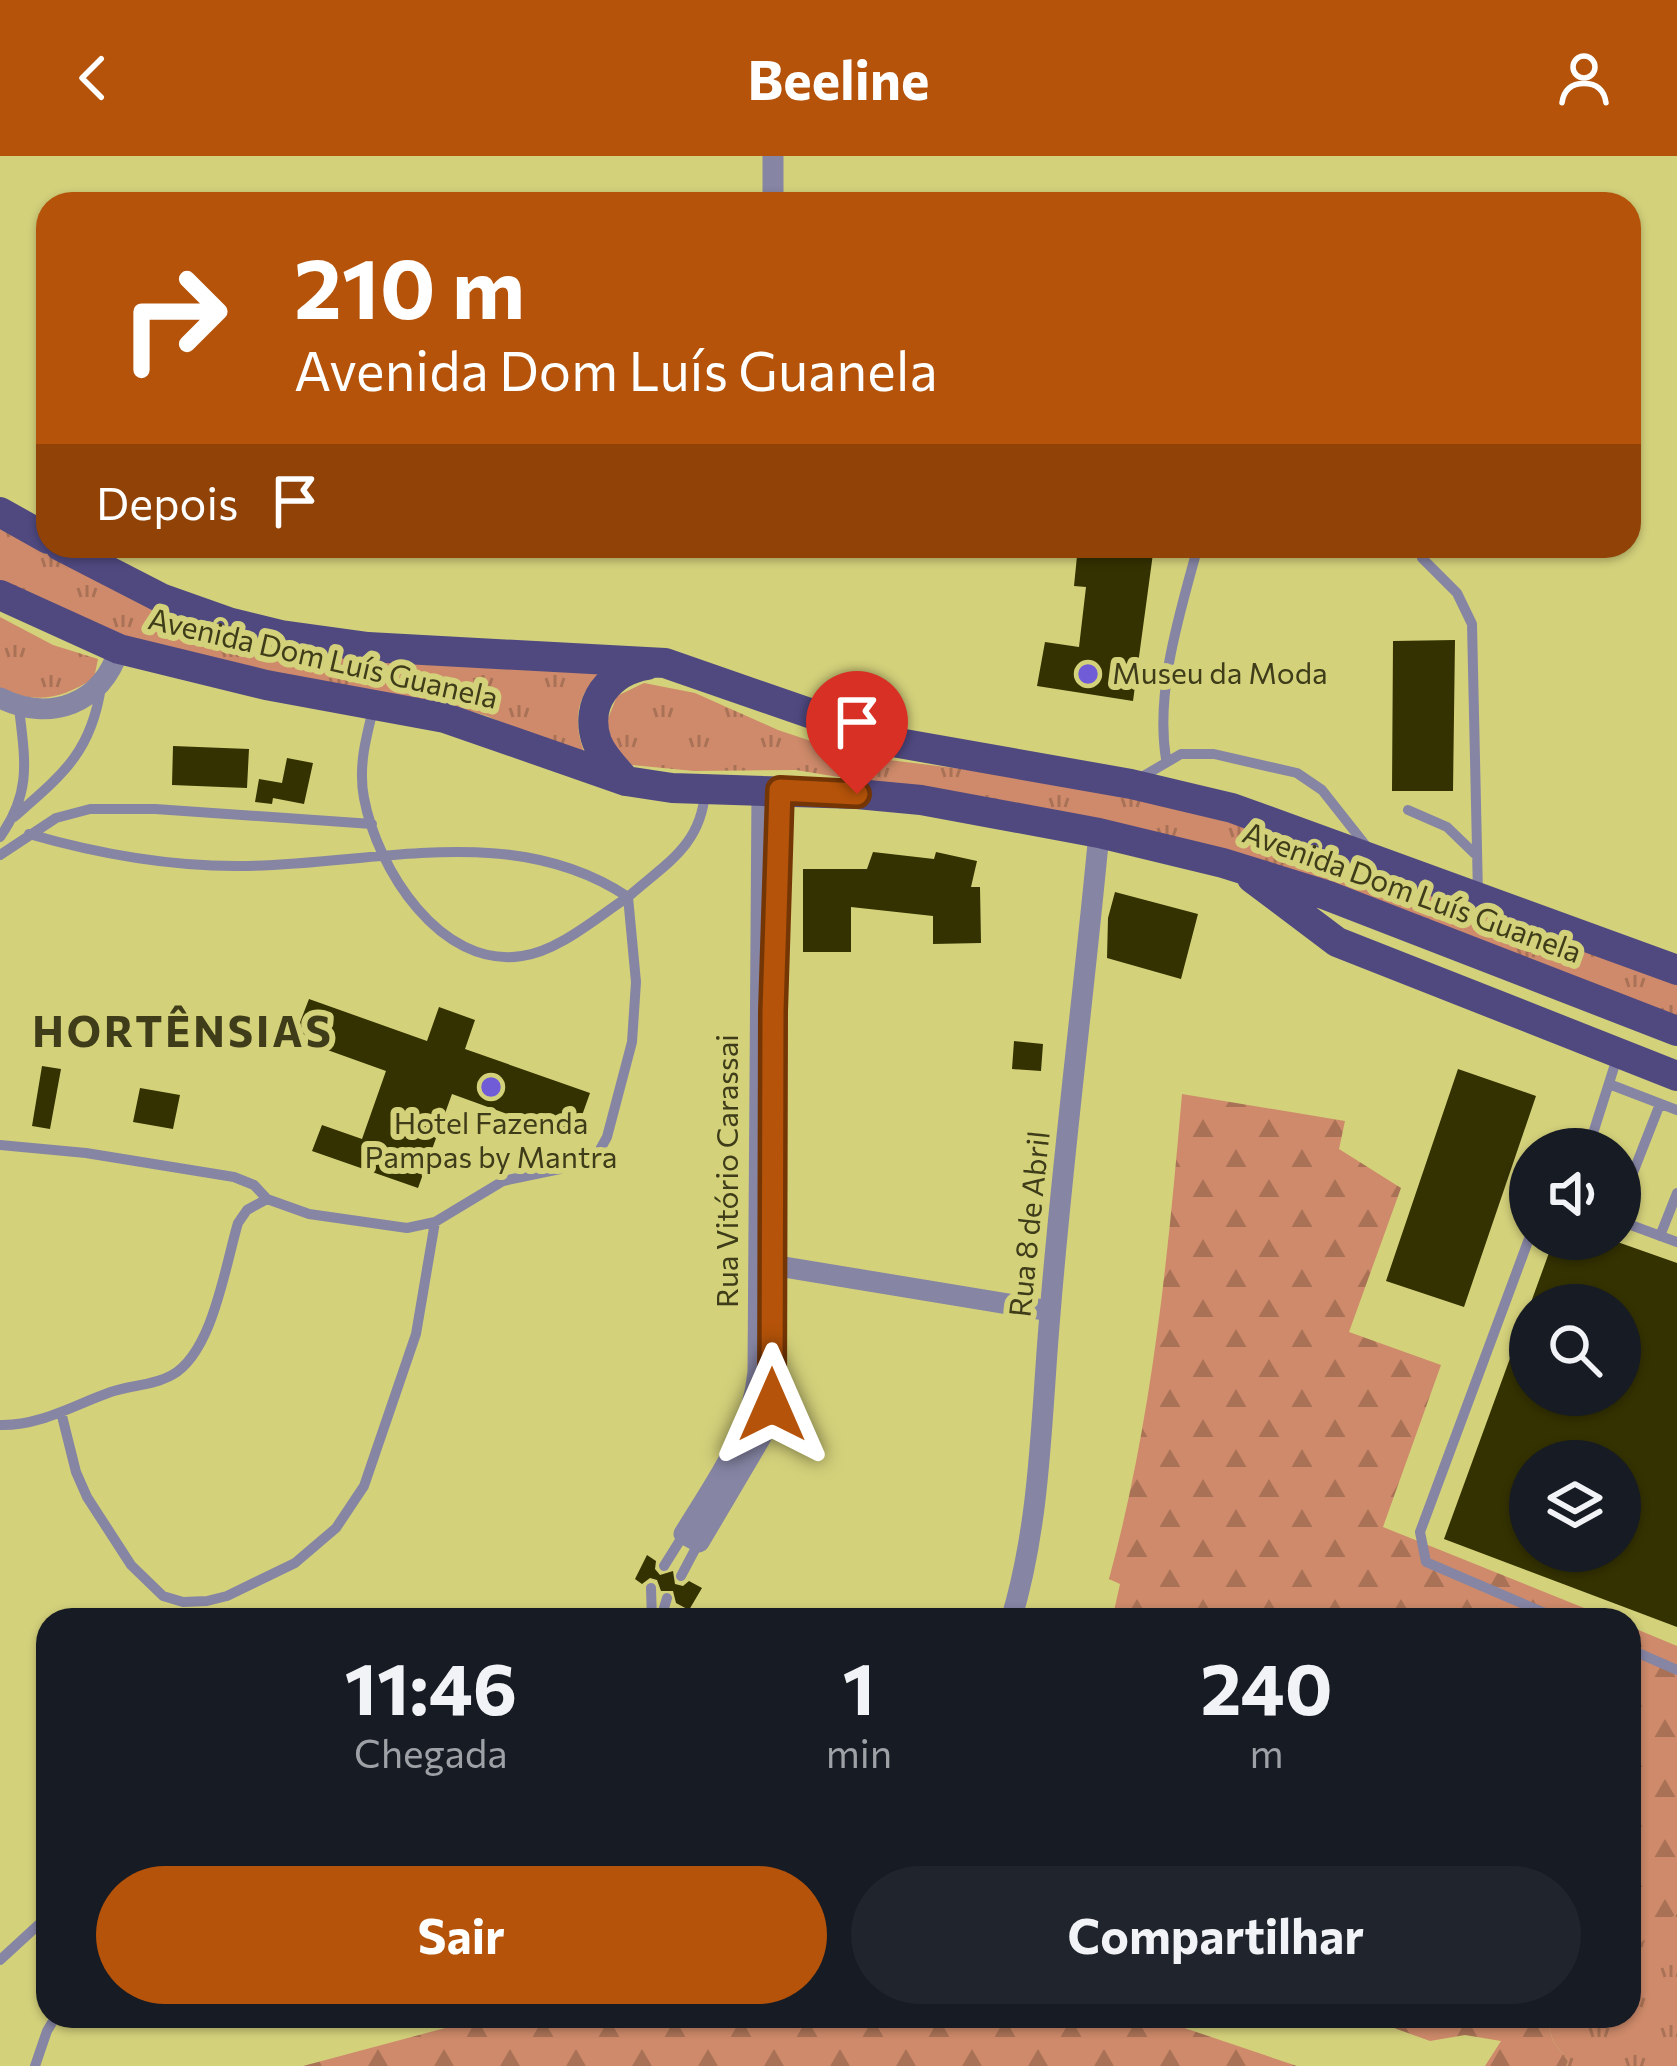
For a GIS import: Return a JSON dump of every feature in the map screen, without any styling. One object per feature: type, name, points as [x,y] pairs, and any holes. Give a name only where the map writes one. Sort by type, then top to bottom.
[{"type":"main road","points":[[0,512],[36,532]]},
{"type":"main road","name":"Avenida Dom Luís Guanela","points":[[83,558],[163,599],[281,635],[368,647],[664,663],[892,742],[1131,784],[1232,808],[1677,970]]},
{"type":"main road","name":"Avenida Dom Luís Guanela","points":[[0,595],[118,649],[485,730],[626,781],[921,800],[1099,833],[1239,867],[1326,895],[1677,1031]]},
{"type":"main road","points":[[626,781],[598,744],[596,702],[607,682],[624,670],[664,663]]},
{"type":"main road","points":[[1239,867],[1285,907],[1337,942],[1614,1069],[1677,1076]]},
{"type":"main road","points":[[1583,993],[1614,1069]]},
{"type":"street","points":[[773,156],[773,192]]},
{"type":"street","points":[[9,703],[44,710],[76,702],[101,687],[118,649]]},
{"type":"street","name":"Rua Vitório Carassai","points":[[691,1538],[743,1437],[758,1372],[765,1263],[771,790]]},
{"type":"street","name":"Rua 8 de Abril","points":[[1015,1608],[1026,1570],[1033,1514],[1099,833]]},
{"type":"street","points":[[765,1263],[1050,1311]]},
{"type":"lane","points":[[1166,759],[1161,727],[1165,691],[1195,558]]},
{"type":"lane","points":[[1421,558],[1457,593],[1472,624],[1478,897]]},
{"type":"lane","points":[[0,837],[80,751],[94,726],[101,687]]},
{"type":"lane","points":[[9,703],[25,766],[24,792],[14,818]]},
{"type":"lane","points":[[375,703],[362,772],[372,824],[385,856],[418,909],[452,941],[487,954],[522,957],[550,946],[628,897],[692,840],[704,814],[706,789]]},
{"type":"lane","points":[[1131,784],[1181,754],[1214,754],[1298,773],[1322,790],[1376,859]]},
{"type":"lane","points":[[0,855],[56,818],[90,809],[372,824]]},
{"type":"lane","points":[[1408,809],[1447,827],[1478,856]]},
{"type":"lane","points":[[29,834],[195,865],[301,866],[461,850],[526,857],[602,880],[628,897]]},
{"type":"lane","points":[[0,1145],[86,1153],[234,1177],[254,1185],[267,1198],[310,1214],[407,1228],[435,1222],[503,1181],[584,1164],[597,1155],[607,1137],[634,1028],[636,982],[628,897]]},
{"type":"lane","points":[[1595,1128],[1614,1069],[1660,1104],[1677,1110]]},
{"type":"lane","points":[[1641,1152],[1660,1104]]},
{"type":"lane","points":[[1660,1236],[1677,1192]]},
{"type":"lane","points":[[0,1425],[36,1421],[113,1391],[169,1377],[186,1365],[203,1342],[238,1222],[267,1198]]},
{"type":"lane","points":[[61,1412],[87,1496],[130,1565],[163,1596],[183,1602],[207,1601],[295,1562],[336,1528],[364,1486],[416,1334],[435,1222]]},
{"type":"lane","points":[[1641,1229],[1677,1242]]},
{"type":"lane","points":[[1521,1260],[1420,1532],[1426,1562],[1533,1608]]},
{"type":"lane","points":[[664,1566],[691,1538]]},
{"type":"lane","points":[[681,1576],[691,1538]]},
{"type":"lane","points":[[651,1588],[652,1608]]},
{"type":"lane","points":[[664,1608],[667,1598]]},
{"type":"lane","points":[[1641,1654],[1677,1670]]},
{"type":"lane","points":[[0,1960],[36,1927]]},
{"type":"lane","points":[[35,2066],[47,2028]]},
{"type":"green space","points":[[0,529],[36,548],[36,558],[55,558],[145,606],[231,637],[602,673],[585,691],[578,713],[587,759],[450,705],[260,671],[127,637],[0,581]]},
{"type":"green space","points":[[0,617],[53,645],[98,659],[94,678],[48,697],[0,690]]},
{"type":"green space","points":[[644,683],[695,693],[778,730],[856,756],[1053,780],[1272,835],[1677,984],[1677,1018],[1019,807],[796,770],[694,771],[632,765],[612,747],[607,721],[617,696]]},
{"type":"green space","points":[[1182,1094],[1345,1121],[1339,1149],[1401,1188],[1349,1332],[1441,1365],[1383,1527],[1584,1608],[1115,1608],[1120,1584],[1109,1579],[1137,1459],[1164,1277]]},
{"type":"green space","points":[[1641,1631],[1677,1646],[1677,1913],[1641,1943]]},
{"type":"green space","points":[[1677,1913],[1677,2066],[1566,2066],[1568,2061],[1549,2028],[1641,2028],[1641,1940]]},
{"type":"green space","points":[[445,2028],[1185,2028],[1297,2066],[303,2066]]},
{"type":"green space","points":[[1394,2028],[1549,2028],[1568,2061],[1566,2066],[1485,2066],[1501,2041],[1465,2035],[1430,2041]]},
{"type":"building","points":[[1077,558],[1152,558],[1133,701],[1037,686],[1045,642],[1079,647],[1086,587],[1074,586]]},
{"type":"building","points":[[1455,640],[1453,791],[1392,791],[1393,641]]},
{"type":"building","points":[[173,746],[249,749],[247,788],[172,785]]},
{"type":"building","points":[[287,758],[313,763],[304,804],[273,798],[272,804],[255,802],[259,779],[282,783]]},
{"type":"building","points":[[873,852],[934,859],[936,852],[977,861],[971,887],[980,887],[981,943],[933,944],[933,916],[851,907],[851,952],[803,952],[803,869],[867,869]]},
{"type":"building","points":[[1115,892],[1198,914],[1181,979],[1107,958],[1108,918]]},
{"type":"building","name":"Hotel Fazenda Pampas by Mantra","points":[[309,999],[427,1041],[439,1007],[475,1020],[465,1049],[590,1093],[574,1138],[452,1094],[418,1188],[312,1151],[322,1125],[362,1139],[386,1071],[294,1038]]},
{"type":"building","points":[[1014,1041],[1043,1044],[1041,1071],[1012,1069]]},
{"type":"building","points":[[42,1066],[61,1069],[50,1129],[32,1126]]},
{"type":"building","points":[[1458,1069],[1536,1096],[1525,1128],[1509,1128],[1509,1175],[1464,1307],[1386,1281]]},
{"type":"building","points":[[140,1088],[180,1095],[173,1129],[133,1122]]},
{"type":"building","points":[[1641,1250],[1677,1263],[1677,1627],[1641,1613],[1641,1608],[1627,1608],[1531,1572],[1641,1572],[1641,1440],[1509,1440],[1509,1564],[1444,1539],[1509,1361],[1509,1416],[1641,1416],[1641,1284],[1538,1284],[1546,1260],[1641,1260]]},
{"type":"building","points":[[647,1555],[656,1561],[660,1575],[673,1571],[675,1584],[683,1586],[689,1581],[702,1588],[690,1608],[685,1608],[676,1603],[673,1591],[661,1591],[657,1580],[650,1578],[642,1584],[635,1579]]},
{"type":"place","name":"Museu da Moda","points":[[1088,674]]},
{"type":"place","name":"Hotel Fazenda Pampas by Mantra","points":[[491,1087]]},
{"type":"district","name":"HORTÊNSIAS","points":[[183,1032]]},
{"type":"route","points":[[772,1405],[773,1011],[780,790],[857,794]]}]
